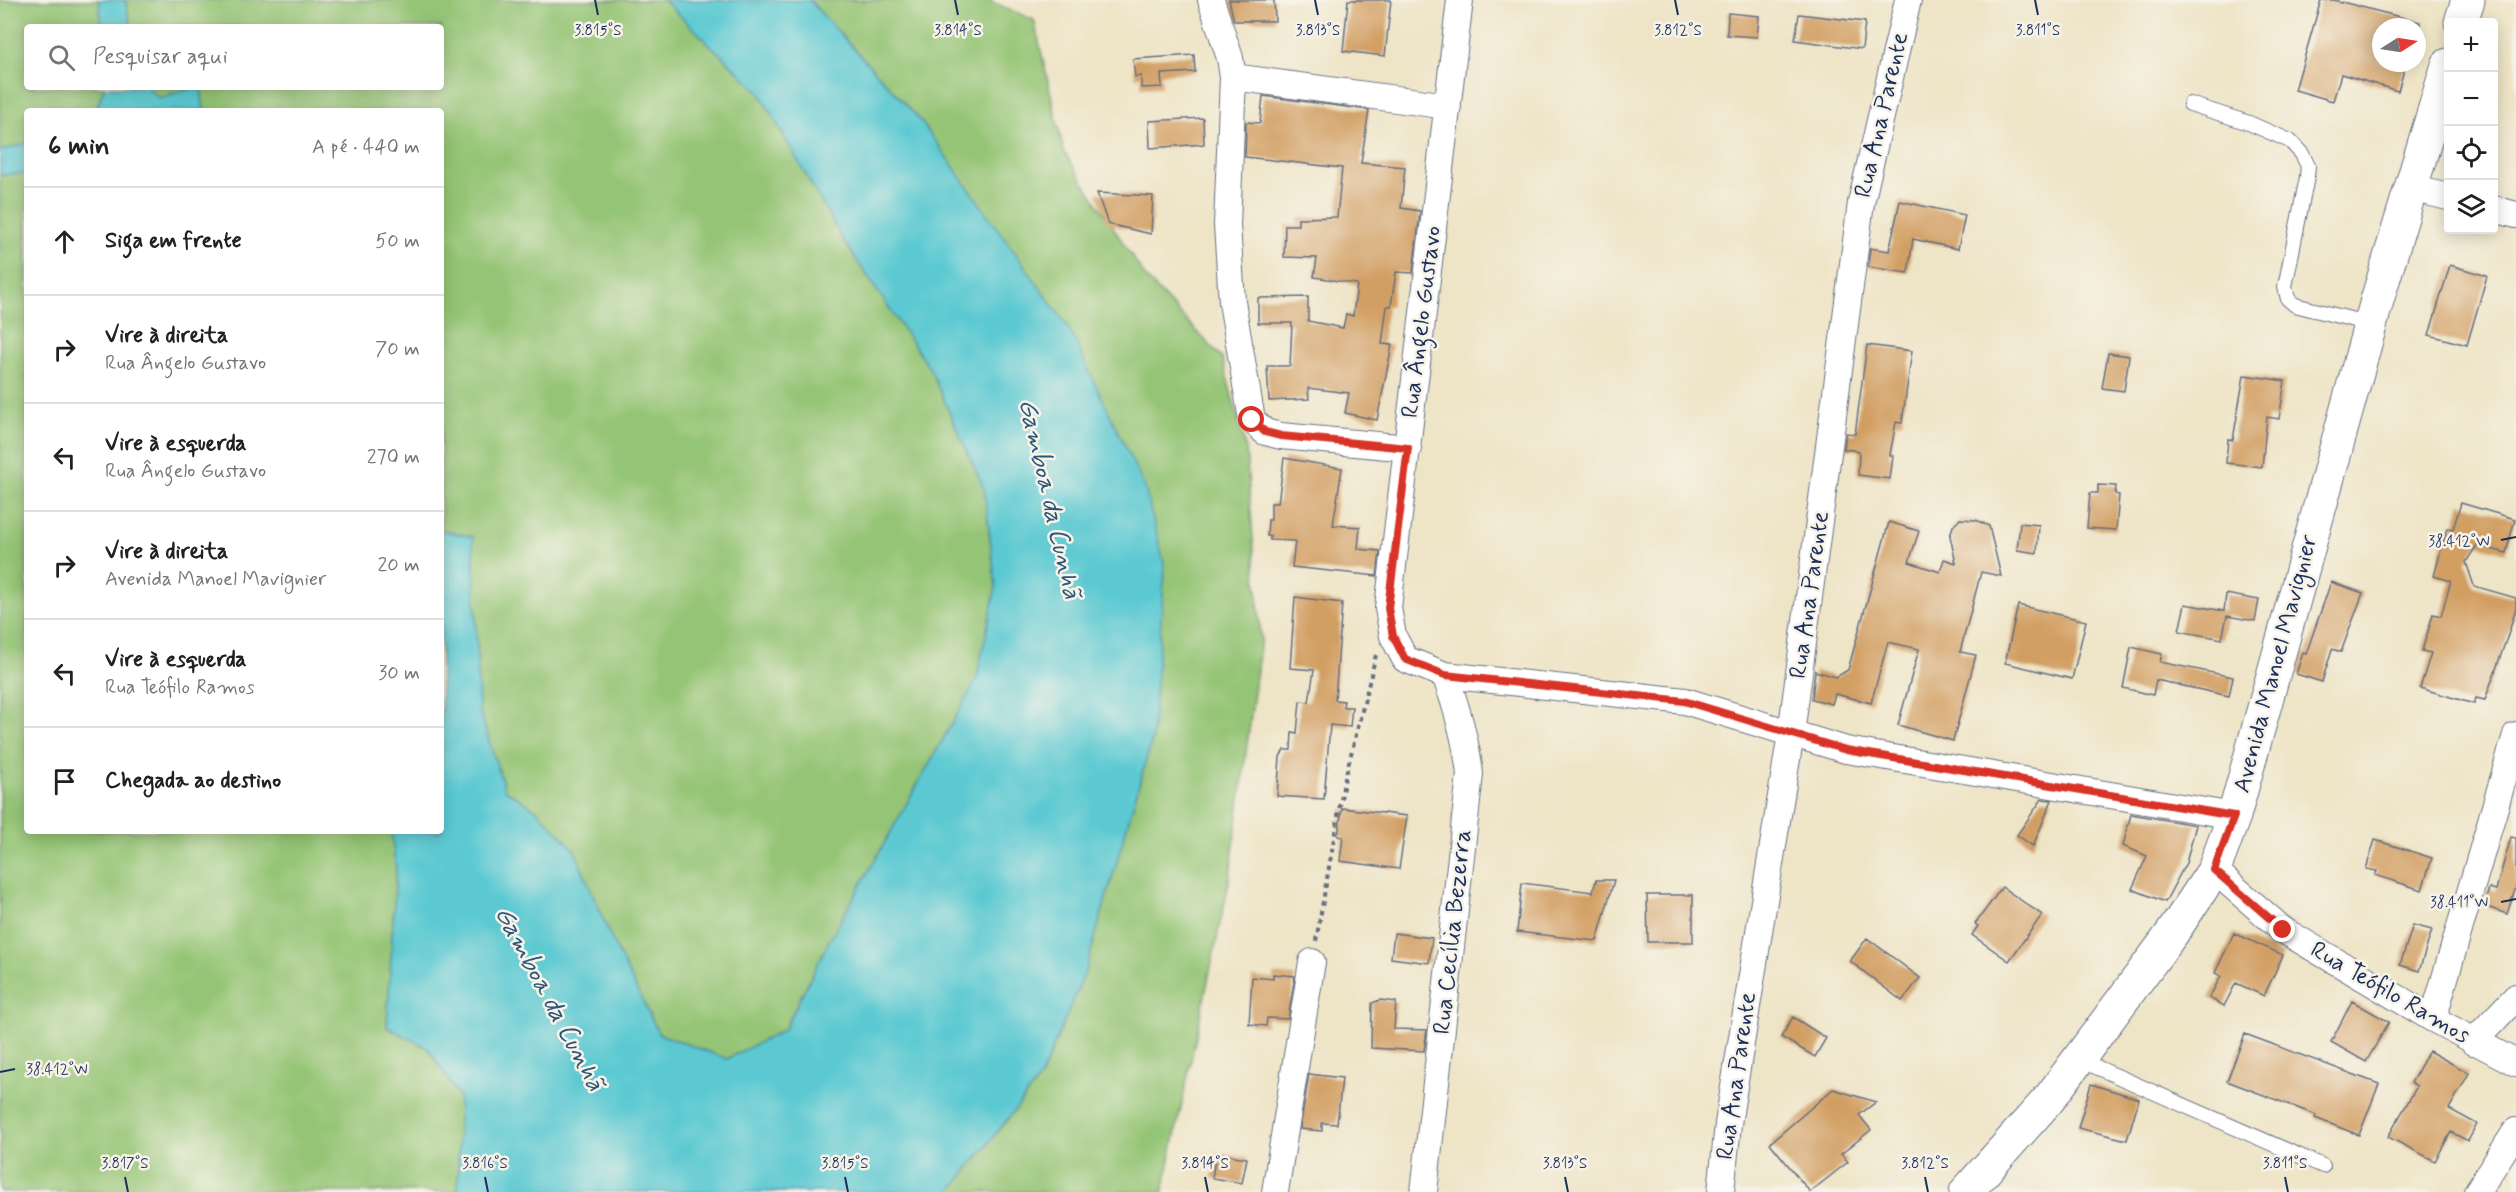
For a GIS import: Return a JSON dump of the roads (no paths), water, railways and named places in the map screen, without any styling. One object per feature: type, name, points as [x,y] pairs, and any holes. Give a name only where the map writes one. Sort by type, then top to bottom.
[{"type":"street","points":[[1211,0],[1230,58],[1233,77],[1227,225],[1233,302],[1252,420],[1265,432],[1281,436],[1408,448]]},
{"type":"street","name":"Rua Ângelo Gustavo","points":[[1460,0],[1388,608],[1393,636],[1405,659],[1445,675],[1684,701],[1846,750],[2234,816]]},
{"type":"street","name":"Rua Ana Parente","points":[[1721,1192],[1728,1124],[1791,734],[1861,203],[1908,0]]},
{"type":"street","points":[[2463,18],[2468,0]]},
{"type":"street","name":"Avenida Manoel Mavignier","points":[[1966,1192],[2049,1099],[2080,1060],[2173,932],[2214,870],[2234,816],[2370,324],[2446,72]]},
{"type":"street","points":[[1233,77],[1448,106]]},
{"type":"street","points":[[2412,188],[2444,196]]},
{"type":"street","points":[[2498,210],[2516,215]]},
{"type":"street","name":"Rua Cecília Bezerra","points":[[1424,1192],[1470,774],[1464,734],[1445,675]]},
{"type":"street","points":[[2433,1019],[2516,735]]},
{"type":"street","name":"Rua Teófilo Ramos","points":[[2214,870],[2283,930],[2473,1042],[2516,1063]]},
{"type":"street","points":[[1275,1192],[1312,962]]},
{"type":"street","points":[[2473,1042],[2516,997]]},
{"type":"street","points":[[2477,1192],[2516,1131]]},
{"type":"lane","points":[[2190,104],[2249,123],[2290,141],[2302,154],[2308,166],[2307,177],[2284,287],[2288,299],[2295,305],[2370,324]]},
{"type":"lane","points":[[2080,1060],[2324,1166]]},
{"type":"water","points":[[99,0],[125,0],[130,24],[102,24]]},
{"type":"water","name":"Gamboa da Cunhã","points":[[664,0],[809,0],[920,120],[1068,327],[1145,488],[1165,567],[1152,739],[1085,972],[1040,1078],[950,1192],[458,1192],[459,1097],[428,1048],[387,1027],[396,869],[391,834],[444,834],[444,531],[473,537],[479,710],[505,790],[537,810],[574,849],[612,940],[659,1034],[727,1059],[784,1030],[828,943],[976,681],[996,587],[984,489],[930,369],[840,235],[759,92]]},
{"type":"water","points":[[103,90],[150,90],[159,98],[185,90],[201,90],[204,108],[97,108]]},
{"type":"water","points":[[24,144],[24,173],[0,175],[0,151]]}]
